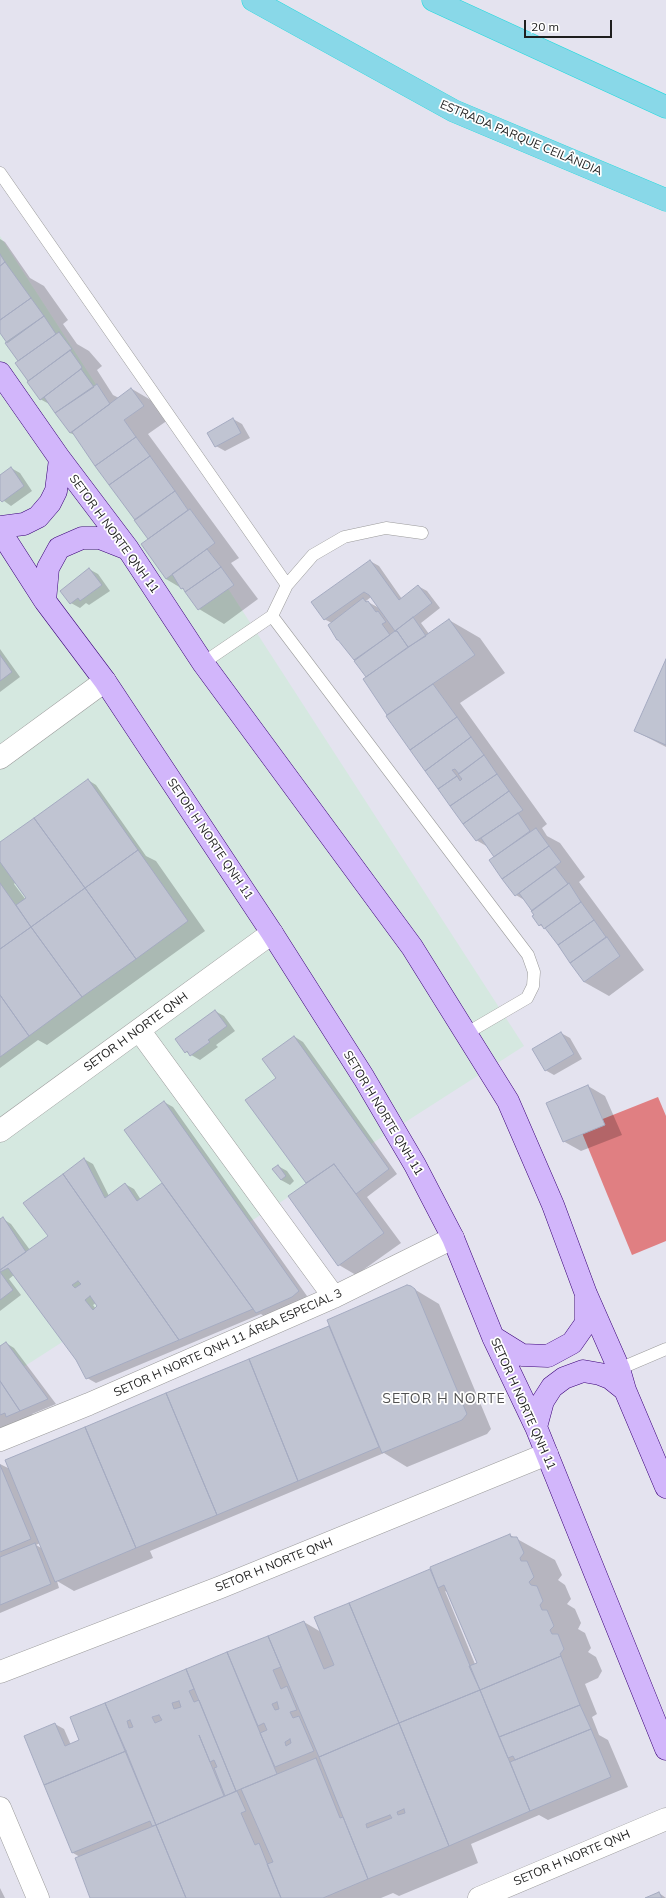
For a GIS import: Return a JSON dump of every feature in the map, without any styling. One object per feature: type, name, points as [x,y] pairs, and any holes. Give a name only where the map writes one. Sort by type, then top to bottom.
[{"type":"highway","name":"ESTRADA PARQUE CEILÂNDIA","points":[[253,0],[454,111],[666,200]]},
{"type":"highway","points":[[433,0],[666,107]]},
{"type":"street","name":"SETOR H NORTE QNH 11","points":[[0,373],[60,459],[128,549],[203,663],[412,947],[508,1101],[553,1205],[586,1294],[619,1369],[625,1390],[666,1487]]},
{"type":"street","points":[[0,527],[24,524],[38,517],[50,503],[56,491],[60,459]]},
{"type":"street","name":"SETOR H NORTE QNH 11","points":[[0,531],[45,601],[105,681],[272,933],[364,1078],[415,1165],[453,1238],[492,1337],[536,1427],[666,1749]]},
{"type":"street","points":[[45,601],[48,568],[59,548],[82,538],[100,538],[128,549]]},
{"type":"street","points":[[0,758],[105,681]]},
{"type":"street","name":"SETOR H NORTE QNH","points":[[0,1131],[272,933]]},
{"type":"street","points":[[139,1030],[334,1297]]},
{"type":"street","name":"SETOR H NORTE QNH 11 ÁREA ESPECIAL 3","points":[[0,1440],[89,1404],[334,1297],[453,1238]]},
{"type":"street","points":[[492,1337],[522,1355],[548,1356],[572,1343],[586,1323],[586,1294]]},
{"type":"street","points":[[536,1427],[543,1401],[552,1387],[564,1378],[583,1371],[600,1374],[610,1378],[625,1390]]},
{"type":"street","name":"SETOR H NORTE QNH","points":[[0,1672],[221,1587],[547,1454]]},
{"type":"street","points":[[0,1808],[38,1898]]},
{"type":"street","name":"SETOR H NORTE QNH","points":[[478,1898],[666,1819]]},
{"type":"lane","points":[[0,174],[287,585]]},
{"type":"lane","points":[[203,663],[272,616],[287,585],[313,555],[344,537],[386,528],[422,533]]},
{"type":"lane","points":[[272,616],[528,955],[534,972],[533,986],[527,998],[467,1033]]},
{"type":"lane","points":[[619,1369],[666,1349]]},
{"type":"shaded area","points":[[0,236],[524,1046],[0,1382]]},
{"type":"shaded area","points":[[658,1097],[666,1116],[666,1241],[632,1255],[580,1128]]},
{"type":"building","points":[[0,254],[5,262],[0,266]]},
{"type":"building","points":[[5,262],[31,298],[0,320],[0,266]]},
{"type":"building","points":[[31,298],[44,316],[7,343],[0,333],[0,320]]},
{"type":"building","points":[[44,316],[56,334],[18,361],[5,343]]},
{"type":"building","points":[[59,332],[72,349],[28,381],[15,363]]},
{"type":"building","points":[[70,350],[82,367],[81,369],[40,400],[27,382]]},
{"type":"building","points":[[81,369],[94,387],[55,413],[44,397]]},
{"type":"building","points":[[97,384],[110,404],[70,433],[55,413]]},
{"type":"building","points":[[131,388],[144,406],[124,420],[136,437],[95,466],[72,432]]},
{"type":"building","points":[[233,418],[241,433],[215,447],[207,433]]},
{"type":"building","points":[[136,437],[150,456],[109,485],[95,466]]},
{"type":"building","points":[[150,456],[175,491],[135,520],[109,485]]},
{"type":"building","points":[[11,467],[24,486],[2,502],[0,500],[0,475]]},
{"type":"building","points":[[175,491],[188,510],[148,539],[134,520]]},
{"type":"building","points":[[190,509],[215,543],[166,579],[141,544]]},
{"type":"building","points":[[207,549],[221,567],[185,592],[183,588],[181,589],[172,574]]},
{"type":"building","points":[[370,560],[399,600],[418,585],[432,603],[395,631],[369,595],[364,592],[324,620],[311,602]]},
{"type":"building","points":[[221,567],[234,585],[198,610],[185,592]]},
{"type":"building","points":[[89,568],[102,585],[80,601],[78,598],[70,604],[60,591]]},
{"type":"building","points":[[363,598],[366,602],[368,601],[376,612],[378,611],[386,622],[382,624],[390,635],[354,660],[337,640],[328,625]]},
{"type":"building","points":[[413,617],[426,636],[408,647],[397,631],[395,631]]},
{"type":"building","points":[[449,619],[475,655],[387,715],[363,679]]},
{"type":"building","points":[[397,631],[408,647],[366,677],[354,661]]},
{"type":"building","points":[[0,655],[12,672],[0,681]]},
{"type":"building","points":[[666,659],[666,745],[634,731]]},
{"type":"building","points":[[433,684],[457,717],[410,750],[386,716]]},
{"type":"building","points":[[457,717],[471,737],[425,771],[410,750]]},
{"type":"building","points":[[471,737],[484,755],[459,774],[455,769],[452,770],[457,776],[438,789],[425,771]]},
{"type":"building","points":[[484,755],[497,774],[450,806],[438,789],[457,776],[460,781],[462,779],[458,774]]},
{"type":"building","points":[[497,774],[509,791],[463,824],[450,806]]},
{"type":"building","points":[[88,779],[138,850],[85,888],[34,818]]},
{"type":"building","points":[[509,791],[523,810],[476,841],[463,824]]},
{"type":"building","points":[[518,813],[530,831],[494,857],[481,838]]},
{"type":"building","points":[[34,818],[85,888],[31,927],[16,905],[26,898],[0,862],[0,842]]},
{"type":"building","points":[[536,828],[549,846],[502,879],[489,860]]},
{"type":"building","points":[[549,846],[561,862],[515,896],[502,879]]},
{"type":"building","points":[[138,850],[188,921],[136,959],[85,888]]},
{"type":"building","points":[[555,867],[568,884],[532,911],[519,893]]},
{"type":"building","points":[[0,883],[31,927],[0,949]]},
{"type":"building","points":[[569,883],[581,902],[544,929],[541,924],[539,926],[532,916],[534,915],[531,911]]},
{"type":"building","points":[[85,888],[136,959],[82,997],[31,927]]},
{"type":"building","points":[[581,902],[594,920],[558,945],[545,928]]},
{"type":"building","points":[[594,920],[606,937],[570,963],[558,945]]},
{"type":"building","points":[[31,927],[82,997],[29,1036],[0,995],[0,949]]},
{"type":"building","points":[[607,937],[620,956],[584,982],[570,963]]},
{"type":"building","points":[[0,995],[29,1036],[0,1057]]},
{"type":"building","points":[[215,1010],[227,1026],[208,1040],[210,1042],[190,1056],[187,1051],[185,1053],[175,1039]]},
{"type":"building","points":[[561,1032],[574,1054],[545,1071],[532,1049]]},
{"type":"building","points":[[294,1036],[389,1169],[356,1194],[334,1164],[306,1183],[245,1100],[276,1078],[262,1059]]},
{"type":"building","points":[[588,1085],[605,1125],[563,1142],[546,1103]]},
{"type":"building","points":[[164,1101],[299,1291],[292,1297],[256,1313],[124,1130]]},
{"type":"building","points":[[84,1158],[105,1198],[125,1183],[137,1201],[162,1183],[253,1309],[179,1340],[63,1174]]},
{"type":"building","points":[[334,1164],[384,1233],[338,1266],[288,1196]]},
{"type":"building","points":[[278,1165],[286,1176],[281,1180],[272,1169]]},
{"type":"building","points":[[63,1174],[179,1340],[86,1379],[76,1360],[8,1268],[0,1272],[0,1270],[48,1236],[23,1203]],"holes":[[[78,1281],[81,1284],[75,1288],[72,1285]],[[90,1296],[97,1306],[93,1310],[85,1300]]]},
{"type":"building","points":[[3,1217],[26,1252],[0,1270],[0,1219]]},
{"type":"building","points":[[0,1272],[13,1290],[0,1300]]},
{"type":"building","points":[[407,1285],[415,1289],[467,1414],[462,1420],[382,1453],[327,1320]]},
{"type":"building","points":[[329,1326],[379,1447],[298,1481],[249,1359]]},
{"type":"building","points":[[6,1342],[48,1399],[20,1411],[0,1381],[0,1346]]},
{"type":"building","points":[[249,1359],[298,1481],[217,1515],[166,1393]]},
{"type":"building","points":[[0,1381],[20,1411],[6,1417],[5,1413],[0,1415]]},
{"type":"building","points":[[166,1393],[217,1515],[136,1548],[85,1427]]},
{"type":"building","points":[[85,1427],[136,1548],[55,1582],[5,1460]]},
{"type":"building","points":[[0,1465],[31,1539],[0,1552]]},
{"type":"building","points":[[510,1534],[511,1537],[517,1537],[524,1553],[520,1558],[521,1561],[527,1561],[534,1577],[529,1582],[531,1585],[537,1586],[543,1601],[540,1605],[542,1610],[547,1610],[554,1626],[550,1630],[552,1634],[558,1634],[564,1649],[560,1654],[561,1656],[480,1690],[469,1666],[477,1663],[444,1585],[438,1588],[430,1567]]},
{"type":"building","points":[[35,1543],[51,1584],[0,1605],[0,1557]]},
{"type":"building","points":[[430,1569],[480,1690],[399,1723],[349,1603]]},
{"type":"building","points":[[349,1603],[399,1723],[319,1757],[268,1636],[304,1621],[324,1669],[334,1665],[314,1617]]},
{"type":"building","points":[[268,1636],[281,1667],[273,1670],[281,1689],[287,1686],[297,1710],[290,1712],[293,1718],[299,1716],[314,1751],[275,1767],[260,1733],[267,1730],[264,1723],[258,1726],[227,1652]],"holes":[[[277,1702],[279,1709],[275,1710],[272,1704]],[[290,1739],[291,1743],[286,1746],[285,1742]]]},
{"type":"building","points":[[227,1652],[277,1774],[236,1791],[186,1669]]},
{"type":"building","points":[[561,1656],[580,1705],[499,1737],[480,1690]]},
{"type":"building","points":[[186,1669],[194,1689],[189,1691],[194,1702],[199,1700],[236,1791],[225,1796],[214,1768],[217,1767],[214,1760],[210,1762],[224,1796],[156,1825],[105,1703]],"holes":[[[179,1701],[181,1707],[174,1709],[172,1703]],[[159,1715],[162,1720],[155,1723],[152,1717]],[[130,1720],[133,1727],[129,1728],[127,1721]]]},
{"type":"building","points":[[480,1690],[530,1811],[449,1846],[399,1723]]},
{"type":"building","points":[[105,1703],[126,1751],[44,1785],[24,1736],[55,1723],[65,1746],[79,1740],[70,1717]]},
{"type":"building","points":[[580,1705],[591,1729],[515,1760],[513,1756],[508,1758],[499,1737]]},
{"type":"building","points":[[399,1723],[449,1846],[368,1879],[319,1757]],"holes":[[[404,1809],[405,1813],[398,1815],[397,1812]],[[390,1815],[392,1818],[367,1828],[366,1824]]]},
{"type":"building","points":[[591,1729],[611,1777],[530,1811],[510,1762]]},
{"type":"building","points":[[126,1751],[156,1825],[152,1826],[150,1821],[72,1853],[44,1785]]},
{"type":"building","points":[[316,1758],[340,1818],[343,1817],[368,1879],[323,1898],[281,1898],[267,1864],[273,1862],[241,1789]]},
{"type":"building","points":[[237,1791],[246,1811],[241,1813],[255,1845],[259,1843],[281,1898],[186,1898],[156,1825]]},
{"type":"building","points":[[156,1825],[186,1898],[90,1898],[75,1858]]},
{"type":"building","points":[[659,1892],[662,1898],[645,1898]]},
{"type":"district","name":"SETOR H NORTE","points":[[444,1399]]}]
